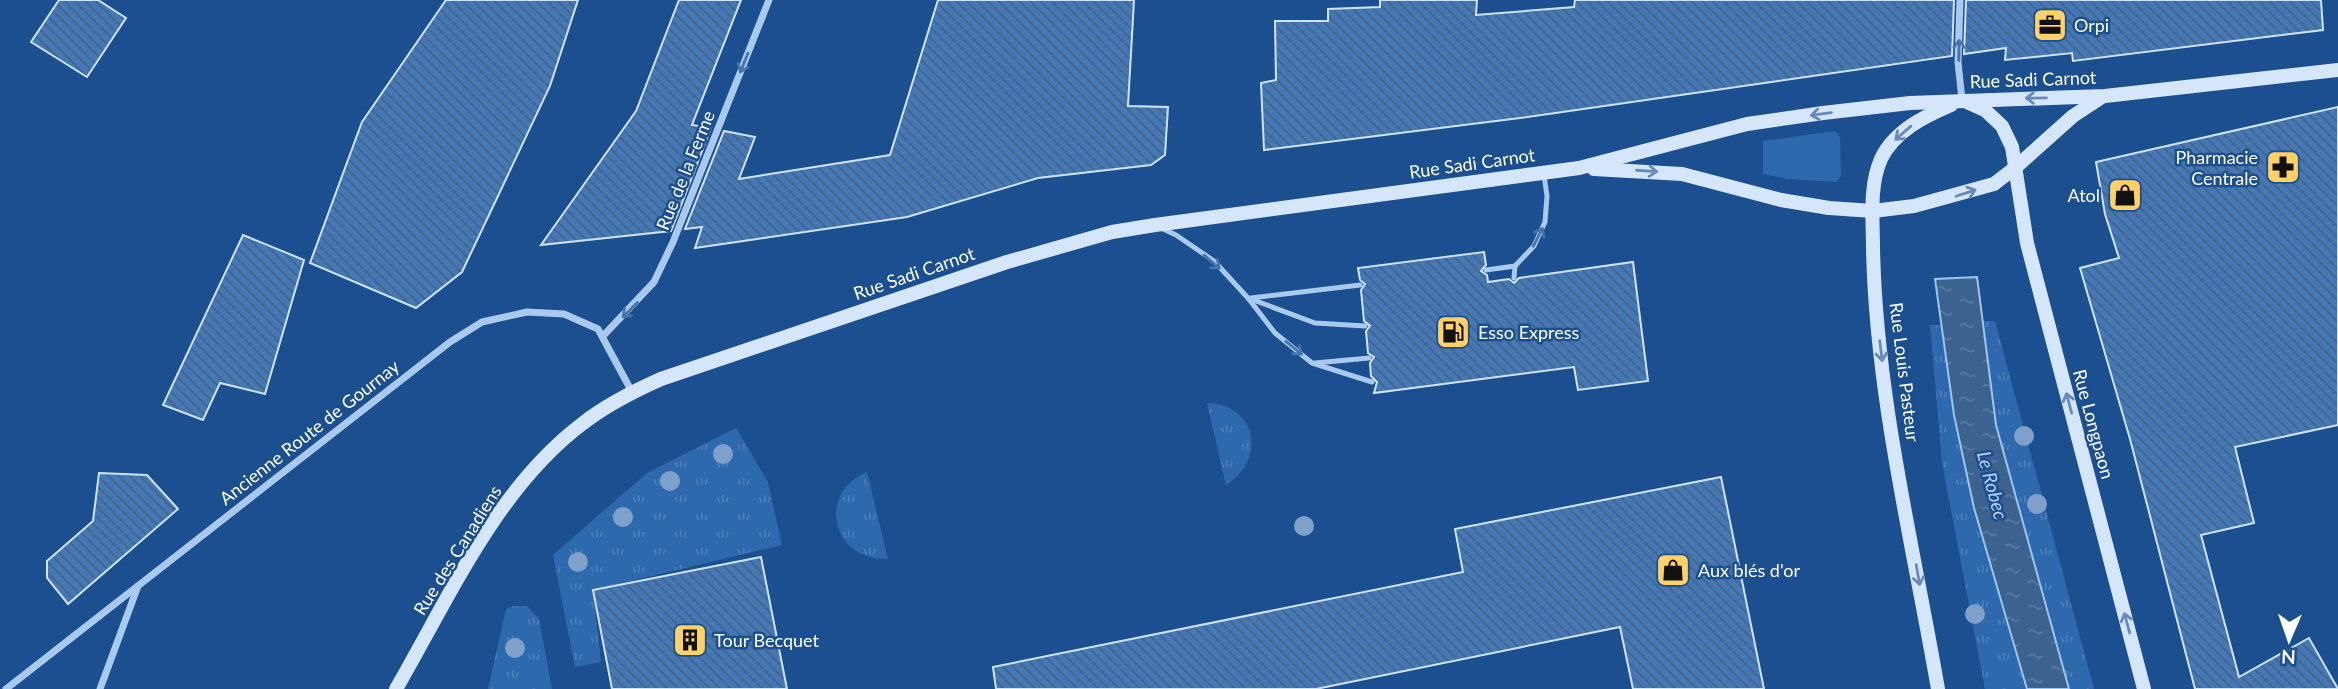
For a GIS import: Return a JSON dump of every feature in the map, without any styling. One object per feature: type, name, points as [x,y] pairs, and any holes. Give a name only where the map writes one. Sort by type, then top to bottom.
[{"type":"street","name":"Rue de la Ferme","points":[[603,337],[654,282],[673,242],[769,0]]},
{"type":"street","points":[[1960,0],[1958,62],[1962,100]]},
{"type":"street","name":"Rue Sadi Carnot","points":[[632,392],[712,360],[1007,262],[1112,232],[1579,168],[1747,124],[1910,103],[2105,96],[2338,70]]},
{"type":"street","points":[[1579,168],[1682,174],[1781,200],[1829,208],[1872,211],[1950,198],[1994,184],[2073,116],[2105,96]]},
{"type":"street","name":"Rue Longpaon","points":[[1962,100],[1985,110],[2003,126],[2016,167],[2027,243],[2144,689]]},
{"type":"street","name":"Rue Louis Pasteur","points":[[1938,689],[1880,350],[1872,211],[1874,182],[1882,157],[1900,133],[1929,114],[1962,100]]},
{"type":"street","name":"Ancienne Route de Gournay","points":[[6,689],[450,342],[482,322],[527,312],[564,314],[598,329],[632,392]]},
{"type":"street","name":"Rue des Canadiens","points":[[396,689],[512,496],[582,424],[632,392]]},
{"type":"street","points":[[100,689],[138,586]]},
{"type":"lane","points":[[1486,270],[1515,266],[1534,246],[1545,222],[1547,197],[1544,173]]},
{"type":"lane","points":[[1155,225],[1177,234],[1214,261],[1275,334],[1312,363],[1372,382]]},
{"type":"lane","points":[[1514,278],[1515,266]]},
{"type":"lane","points":[[1248,299],[1360,285]]},
{"type":"lane","points":[[1248,299],[1315,323],[1365,326]]},
{"type":"lane","points":[[1312,363],[1369,358]]},
{"type":"green space","points":[[1835,131],[1840,137],[1841,176],[1837,182],[1788,179],[1763,174],[1763,141]]},
{"type":"green space","points":[[1982,321],[1995,321],[2094,689],[2069,689],[1996,425]]},
{"type":"green space","points":[[1930,325],[1941,325],[1954,415],[1974,508],[2027,689],[1985,689],[1942,463]]},
{"type":"green space","points":[[1207,403],[1224,406],[1237,413],[1246,423],[1251,435],[1247,461],[1239,474],[1226,485]]},
{"type":"green space","points":[[736,428],[768,482],[782,545],[593,590],[601,662],[575,667],[553,555],[647,473]]},
{"type":"green space","points":[[867,472],[888,559],[869,557],[854,550],[843,539],[837,525],[836,510],[841,495],[851,482]]},
{"type":"green space","points":[[527,606],[539,619],[552,689],[488,689],[506,609]]},
{"type":"water","name":"Le Robec","points":[[1977,277],[1996,425],[2069,689],[2027,689],[1974,508],[1954,415],[1935,279]]},
{"type":"building","points":[[59,0],[98,0],[126,18],[87,77],[31,42]]},
{"type":"building","points":[[446,0],[578,0],[550,86],[462,272],[416,308],[310,263],[362,122]]},
{"type":"building","points":[[679,0],[741,0],[692,125],[711,128],[671,231],[541,245],[636,111]]},
{"type":"building","points":[[938,0],[1134,0],[1128,106],[1168,107],[1165,155],[1151,165],[1038,178],[907,217],[695,248],[702,227],[685,229],[724,131],[755,137],[739,179],[890,155]]},
{"type":"building","points":[[1380,0],[1477,0],[1476,15],[1574,7],[1575,0],[1954,0],[1952,56],[1520,118],[1264,150],[1261,83],[1276,80],[1275,21],[1328,21],[1328,9],[1380,7]]},
{"type":"building","points":[[1966,0],[2321,0],[2323,30],[2073,61],[2072,53],[2005,60],[2006,48],[1964,54]]},
{"type":"building","points":[[2338,107],[2338,425],[2235,447],[2254,523],[2201,535],[2239,677],[2309,638],[2338,689],[2195,689],[2130,439],[2080,268],[2119,258],[2105,214],[2096,162]]},
{"type":"building","points":[[243,235],[304,260],[265,394],[220,383],[203,420],[163,405]]},
{"type":"building","points":[[1484,252],[1486,265],[1481,271],[1487,275],[1488,282],[1509,279],[1514,283],[1519,278],[1633,262],[1648,381],[1578,390],[1574,367],[1374,393],[1377,382],[1371,376],[1370,363],[1374,357],[1368,353],[1366,331],[1370,326],[1364,321],[1361,290],[1365,284],[1360,280],[1358,268]]},
{"type":"building","points":[[99,473],[147,475],[178,509],[68,604],[47,578],[47,561],[93,521]]},
{"type":"building","points":[[1721,477],[1764,689],[1633,689],[1620,627],[1316,689],[996,689],[993,667],[1463,572],[1455,529]]},
{"type":"building","name":"Tour Becquet","points":[[761,557],[787,689],[612,689],[593,590]]},
{"type":"place","name":"Orpi","points":[[2050,25]]},
{"type":"place","name":"Pharmacie Centrale","points":[[2283,167]]},
{"type":"place","name":"Atol","points":[[2125,195]]},
{"type":"place","name":"Esso Express","points":[[1453,332]]},
{"type":"place","name":"Aux blés d'or","points":[[1673,570]]},
{"type":"place","name":"Tour Becquet","points":[[690,640]]}]
